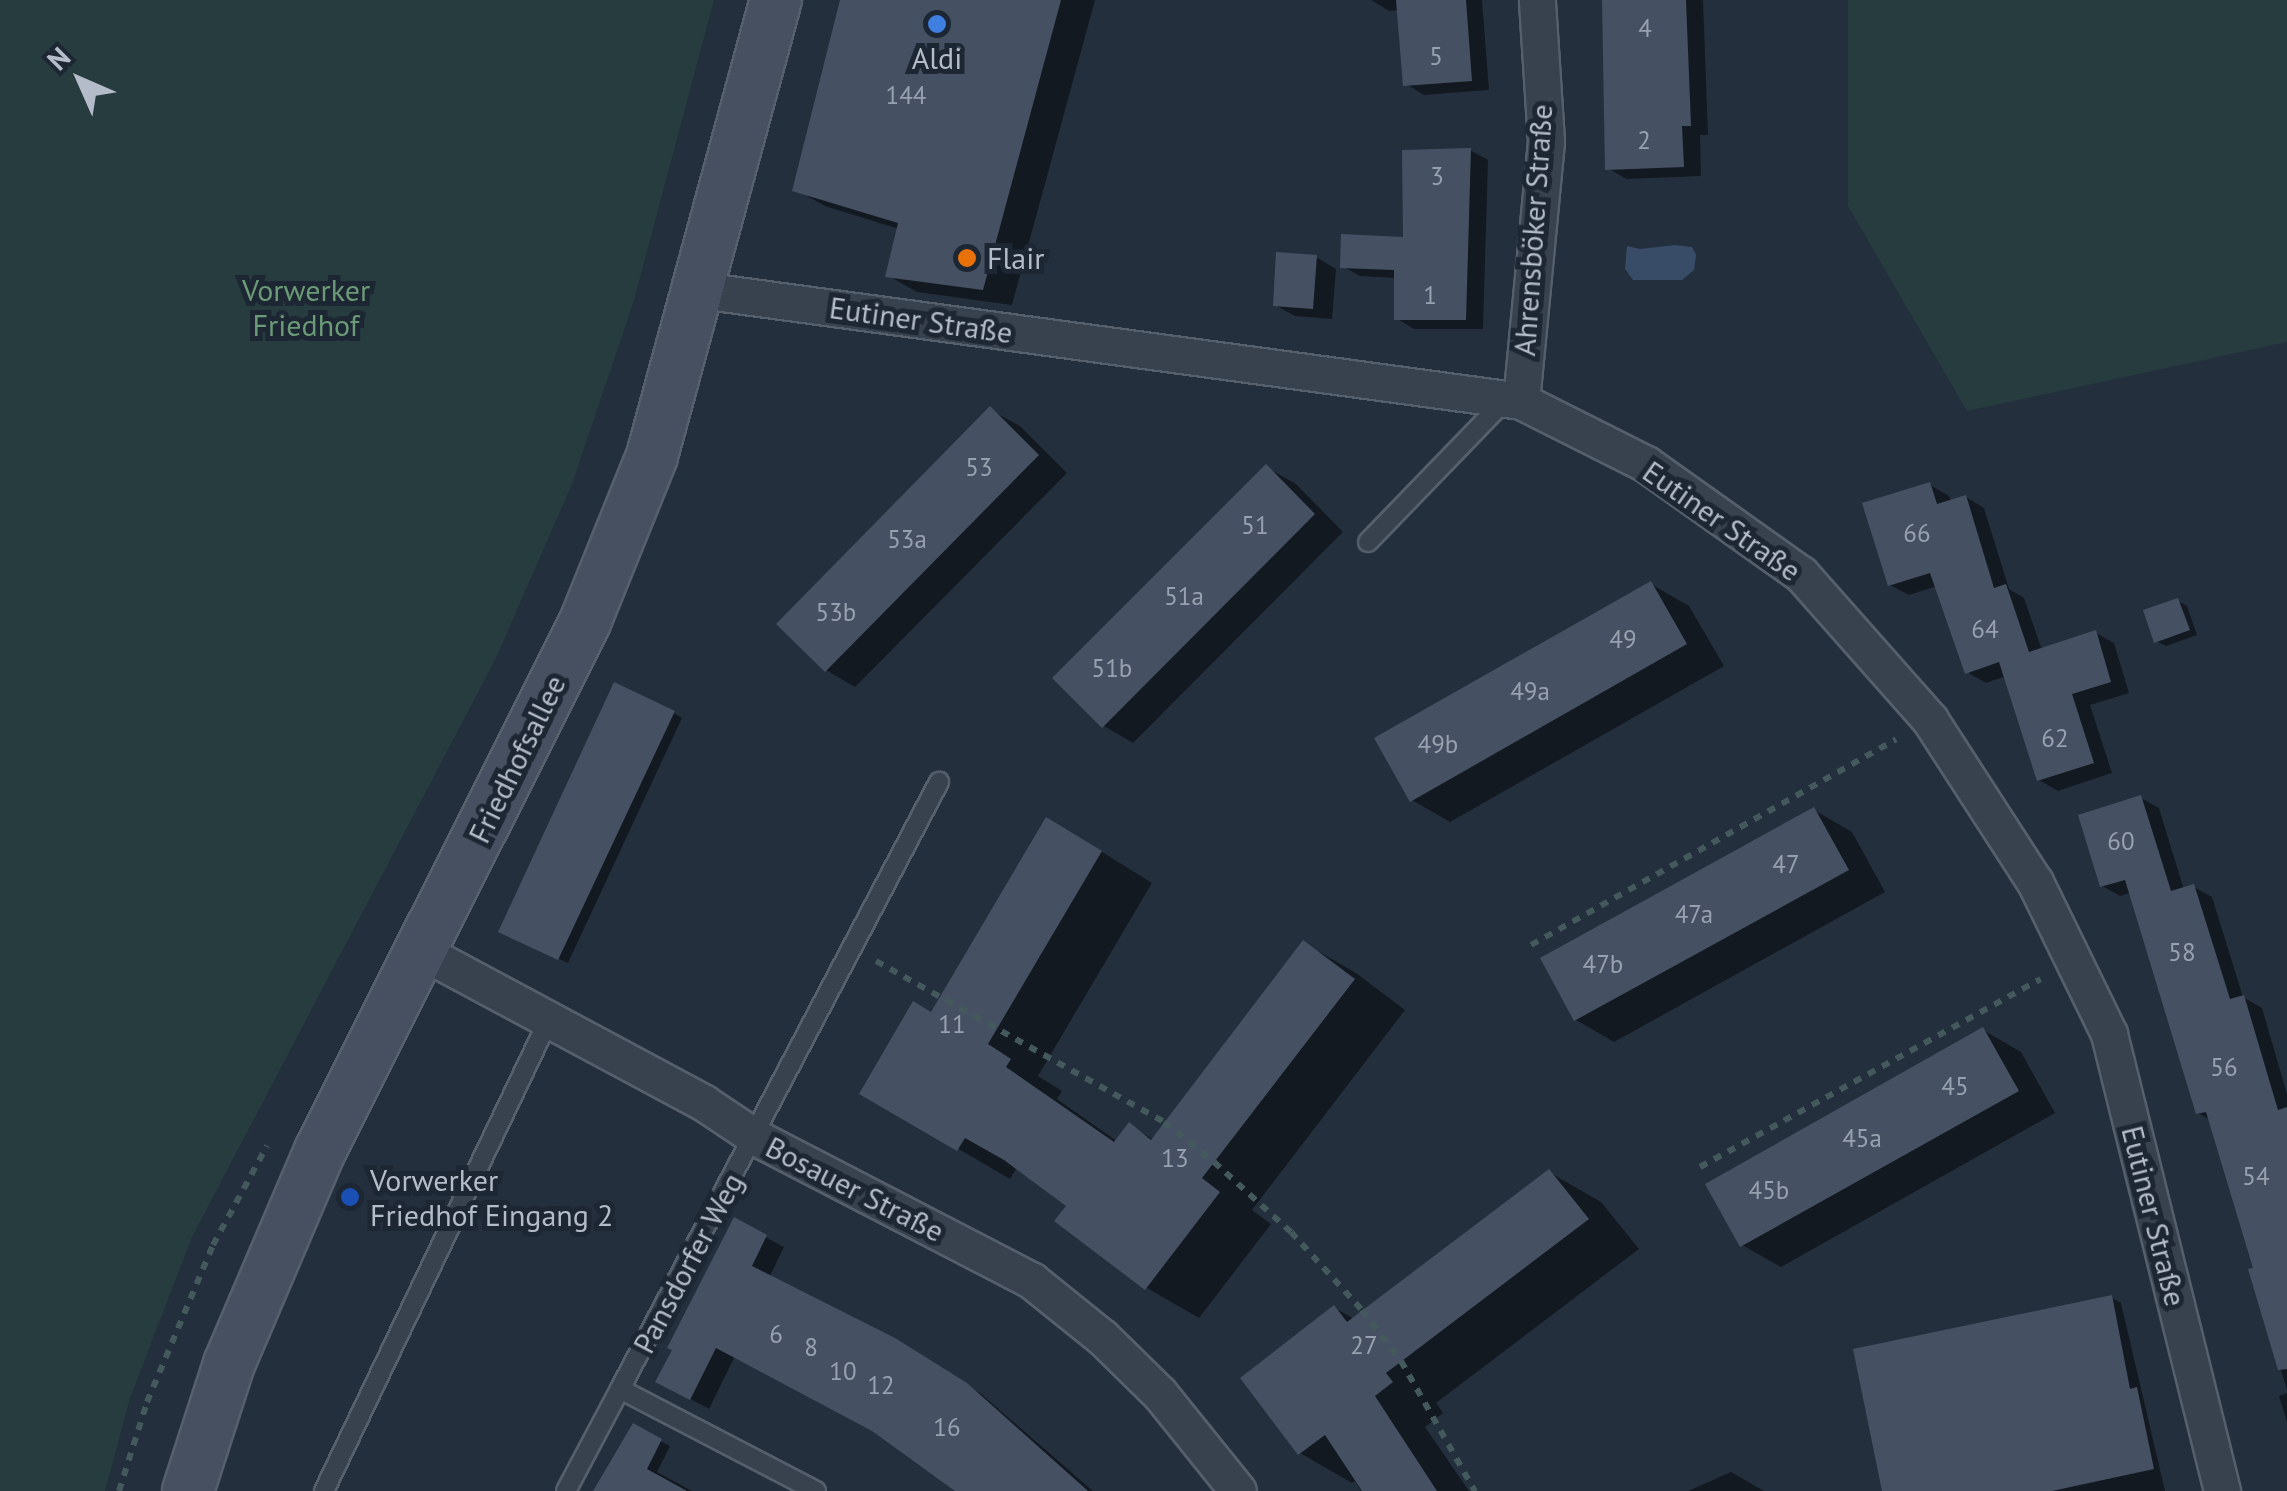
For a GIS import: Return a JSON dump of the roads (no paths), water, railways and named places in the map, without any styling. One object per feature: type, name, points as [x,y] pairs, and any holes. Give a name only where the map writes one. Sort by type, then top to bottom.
[{"type":"street","name":"Friedhofsallee","points":[[188,1491],[244,1328],[320,1151],[585,622],[652,456],[776,0]]},
{"type":"street","name":"Ahrensböker Straße","points":[[1514,400],[1546,141],[1537,0]]},
{"type":"street","name":"Eutiner Straße","points":[[700,290],[1514,400],[1646,464],[1801,574],[1930,720],[2034,882],[2110,1034],[2222,1491]]},
{"type":"street","name":"Bosauer Straße","points":[[421,951],[704,1103],[755,1137],[1030,1280],[1102,1336],[1150,1384],[1238,1491]]},
{"type":"lane","points":[[1368,542],[1514,400]]},
{"type":"lane","name":"Pansdorfer Weg","points":[[566,1491],[939,782]]},
{"type":"lane","points":[[324,1491],[549,1020]]},
{"type":"lane","name":"Pansdorfer Weg","points":[[620,1389],[816,1491]]},
{"type":"water","points":[[1627,246],[1640,249],[1692,247],[1696,255],[1694,270],[1682,280],[1633,280],[1625,269]]},
{"type":"place","name":"Aldi","points":[[937,24]]},
{"type":"place","name":"Flair","points":[[967,258]]},
{"type":"place","name":"Vorwerker Friedhof Eingang 2","points":[[350,1197]]},
{"type":"park label","name":"Vorwerker Friedhof","points":[[306,307]]}]
